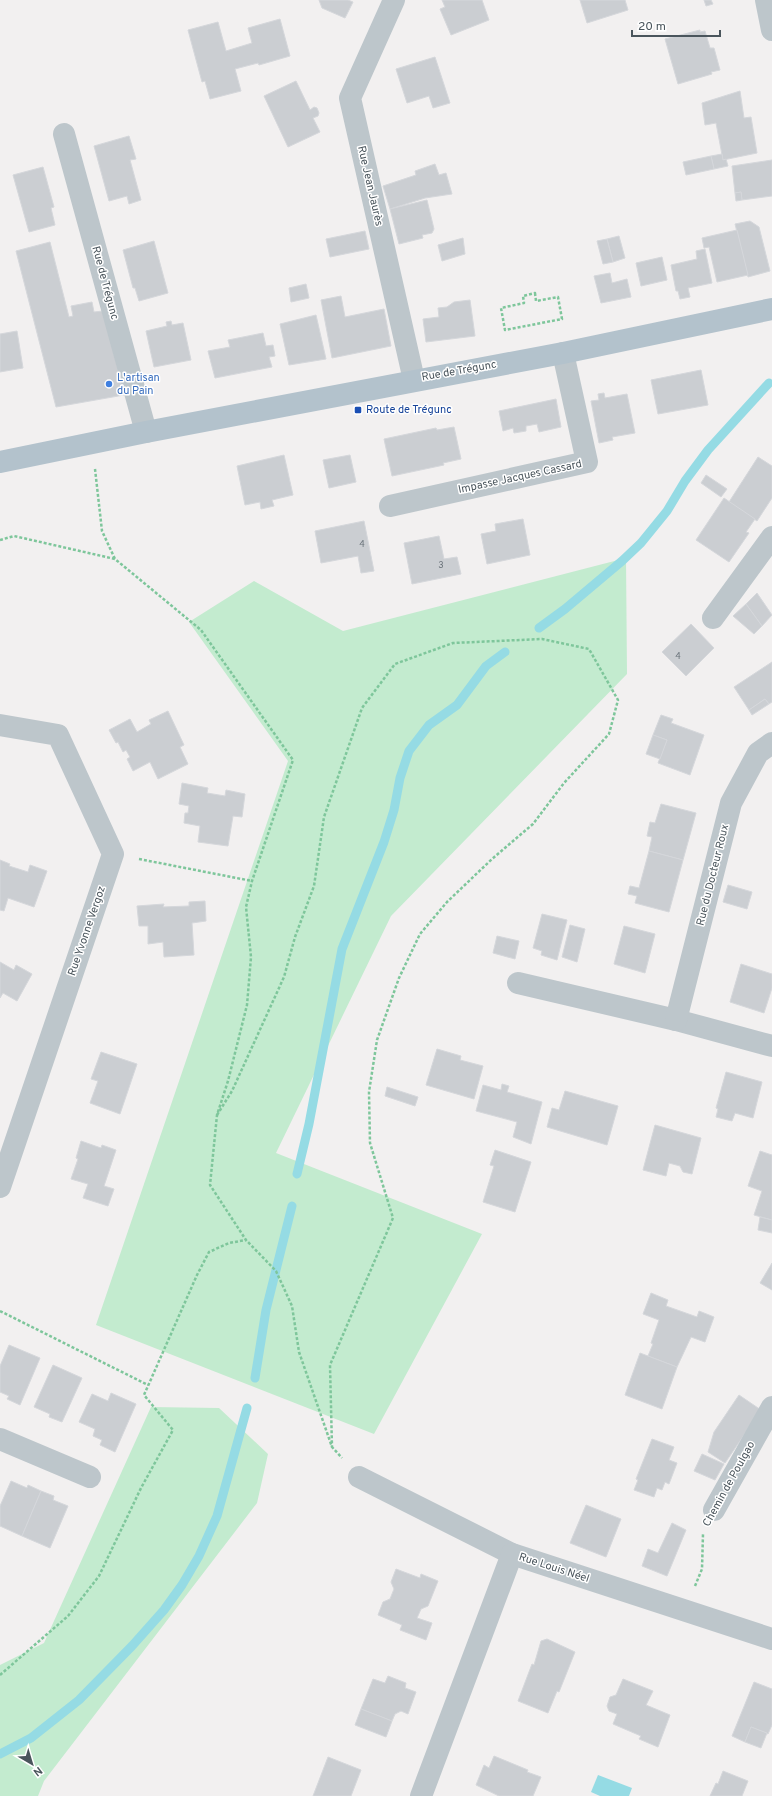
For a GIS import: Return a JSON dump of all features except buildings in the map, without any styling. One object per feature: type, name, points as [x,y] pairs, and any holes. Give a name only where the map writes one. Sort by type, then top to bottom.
[{"type":"main road","name":"Rue de Trégunc","points":[[0,462],[414,380],[563,353],[772,309]]},
{"type":"street","name":"Rue Jean Jaurès","points":[[394,0],[350,98],[414,380]]},
{"type":"street","points":[[766,0],[772,30]]},
{"type":"street","name":"Rue de Trégunc","points":[[64,134],[146,432]]},
{"type":"street","name":"Impasse Jacques Cassard","points":[[390,506],[587,462],[563,353]]},
{"type":"street","points":[[713,618],[772,537]]},
{"type":"street","points":[[0,725],[58,736],[113,854]]},
{"type":"street","name":"Rue du Docteur Roux","points":[[676,1020],[731,804],[758,752],[772,743]]},
{"type":"street","name":"Rue Yvonne Vergoz","points":[[0,1187],[113,854]]},
{"type":"street","points":[[518,983],[676,1020],[772,1046]]},
{"type":"street","name":"Chemin de Poulgao","points":[[714,1510],[772,1407]]},
{"type":"street","points":[[0,1439],[90,1477]]},
{"type":"street","points":[[358,1478],[512,1554]]},
{"type":"street","name":"Rue Louis Néel","points":[[421,1796],[512,1554],[772,1639]]},
{"type":"path","points":[[535,293],[536,301],[558,297],[562,318],[505,330],[501,308],[524,303],[523,296],[535,293]]},
{"type":"path","points":[[93,443],[96,485],[102,531],[115,559],[201,630],[293,760],[252,881],[246,907],[251,957],[247,1005],[228,1081],[217,1115],[210,1185],[246,1240],[276,1271],[292,1306],[300,1352],[332,1447],[330,1365],[393,1218],[370,1143],[369,1092],[377,1040],[399,978],[420,934],[447,902],[492,859],[533,824],[564,783],[609,734],[618,700],[589,649],[542,640],[453,643],[395,664],[362,708],[324,817],[314,886],[295,937],[284,977],[232,1091],[217,1115]]},
{"type":"path","points":[[0,540],[14,536],[115,559]]},
{"type":"path","points":[[113,854],[252,881]]},
{"type":"path","points":[[0,1675],[68,1616],[99,1576],[141,1488],[173,1430],[144,1396],[148,1385],[197,1275],[209,1252],[229,1243],[246,1240]]},
{"type":"path","points":[[0,1311],[148,1385]]},
{"type":"path","name":"Chemin de Poulgao","points":[[684,1610],[702,1569],[703,1533],[714,1510]]},
{"type":"green space","points":[[626,558],[627,674],[391,916],[276,1153],[482,1234],[374,1434],[96,1325],[288,761],[189,622],[254,581],[343,631]]},
{"type":"green space","points":[[151,1407],[219,1408],[268,1454],[257,1503],[44,1781],[38,1796],[0,1796],[0,1665],[44,1643]]},
{"type":"water","points":[[598,1775],[632,1788],[629,1796],[600,1796],[591,1792]]},
{"type":"waterway","points":[[539,628],[565,609],[641,543],[667,511],[685,481],[708,450],[769,383]]},
{"type":"waterway","points":[[297,1174],[309,1124],[342,949],[384,842],[394,810],[400,778],[409,751],[429,725],[457,705],[486,666],[505,652]]},
{"type":"waterway","points":[[255,1378],[266,1310],[292,1206]]},
{"type":"waterway","points":[[0,1754],[31,1738],[79,1700],[132,1646],[164,1610],[182,1585],[199,1556],[217,1516],[247,1408]]},
{"type":"place","name":"L'artisan du Pain","points":[[109,384]]},
{"type":"place","name":"Route de Trégunc","points":[[358,410]]}]
